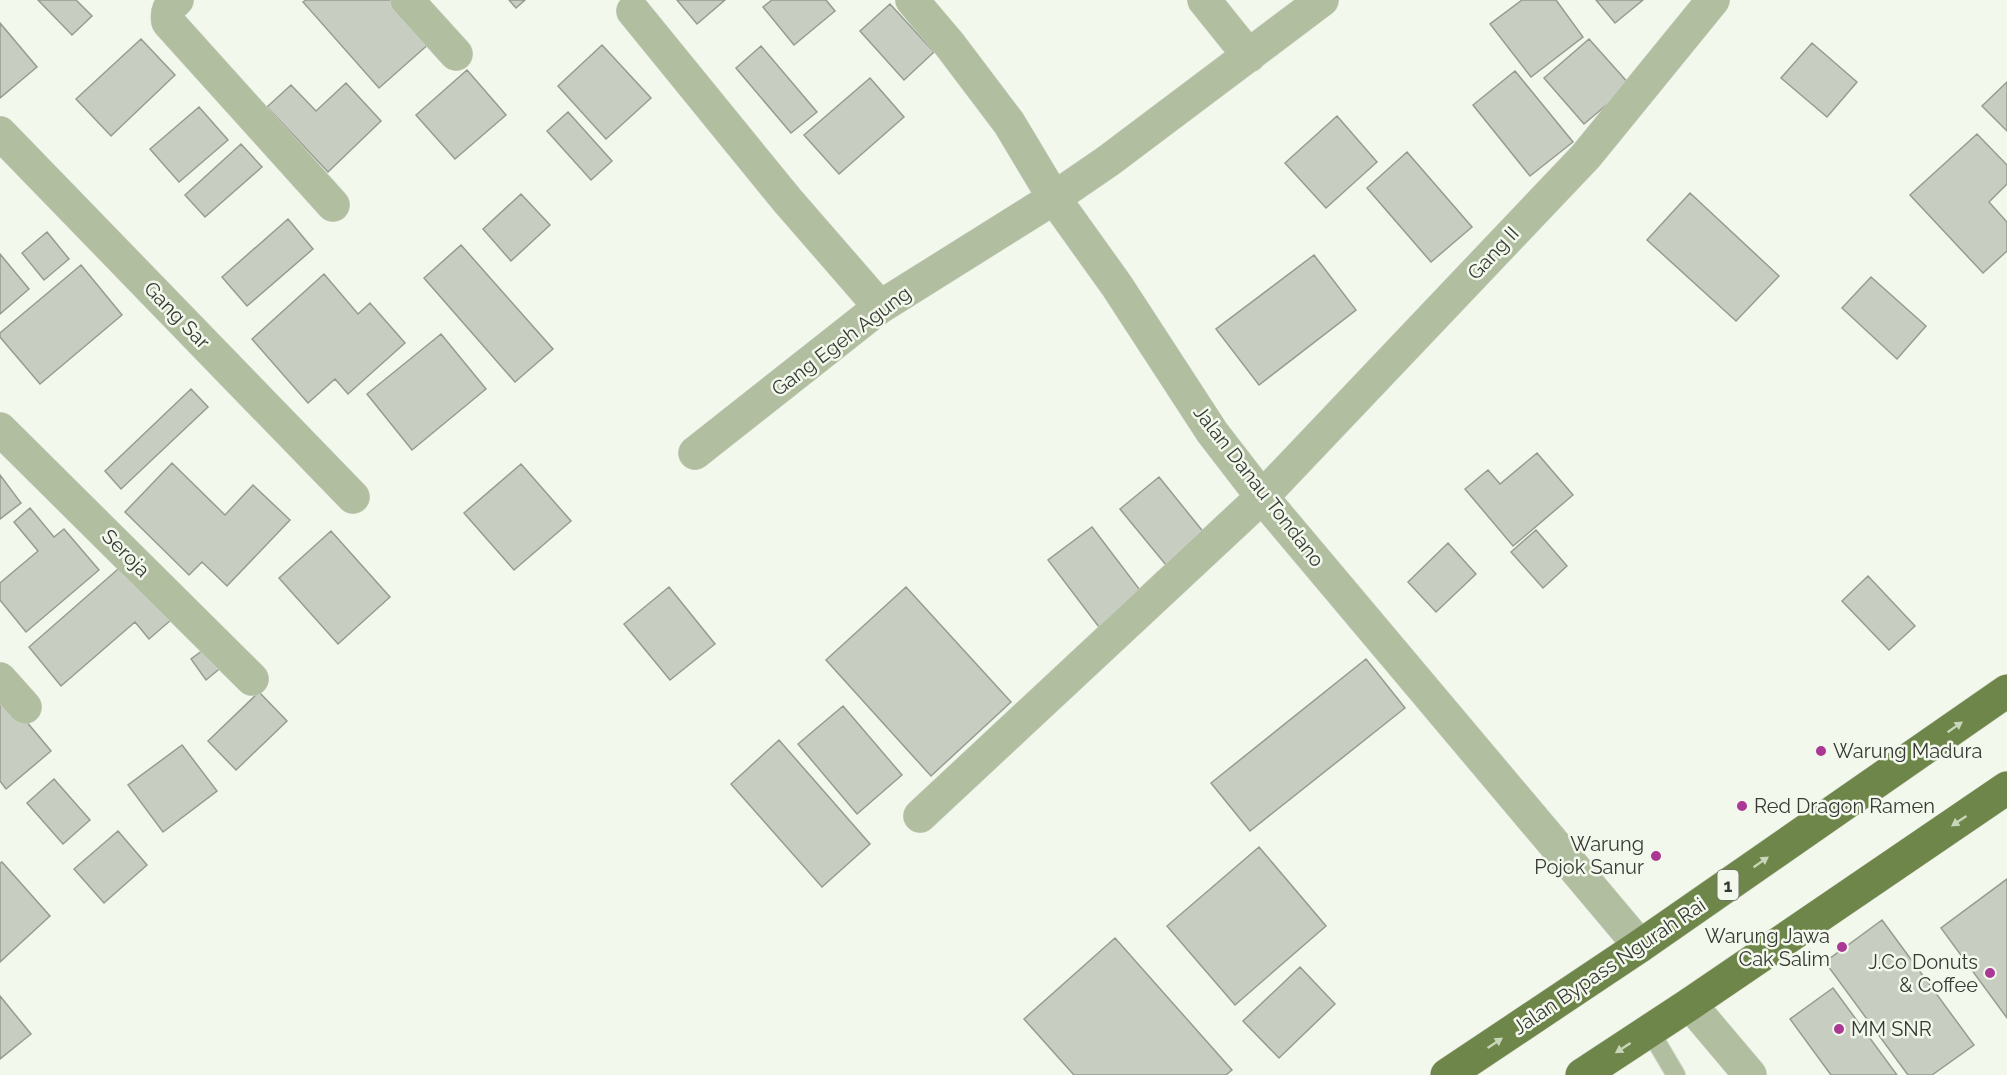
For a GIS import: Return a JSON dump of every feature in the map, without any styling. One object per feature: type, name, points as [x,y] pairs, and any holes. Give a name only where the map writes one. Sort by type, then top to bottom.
[{"type":"highway","name":"Jalan Bypass Ngurah Rai","points":[[1447,1075],[1640,946],[2007,691]]},
{"type":"highway","points":[[1582,1075],[2007,788]]},
{"type":"street","points":[[177,0],[166,14],[168,22],[333,205]]},
{"type":"street","points":[[407,0],[456,54]]},
{"type":"street","name":"Jalan Danau Tondano","points":[[912,0],[950,45],[1009,123],[1054,198],[1117,286],[1212,432],[1262,497],[1640,946]]},
{"type":"street","points":[[1204,0],[1249,56]]},
{"type":"street","points":[[1054,198],[1108,161],[1322,0]]},
{"type":"street","name":"Gang II","points":[[920,816],[1262,497],[1586,156],[1713,0]]},
{"type":"street","points":[[633,11],[787,200],[880,307]]},
{"type":"street","name":"Gang Sar","points":[[0,133],[353,497]]},
{"type":"street","name":"Gang Egeh Agung","points":[[695,453],[880,307],[1054,198]]},
{"type":"street","name":"Seroja","points":[[0,429],[252,679]]},
{"type":"street","points":[[0,679],[25,707]]},
{"type":"street","points":[[1690,1004],[1750,1075]]},
{"type":"lane","points":[[1650,1031],[1676,1075]]},
{"type":"building","points":[[38,0],[76,0],[92,16],[72,35]]},
{"type":"building","points":[[306,0],[393,0],[431,42],[379,88],[303,2]]},
{"type":"building","points":[[509,0],[525,0],[516,8]]},
{"type":"building","points":[[677,0],[725,0],[697,24]]},
{"type":"building","points":[[772,0],[826,0],[835,11],[794,45],[763,7]]},
{"type":"building","points":[[1522,0],[1556,0],[1583,37],[1531,77],[1490,24]]},
{"type":"building","points":[[1596,0],[1643,0],[1615,23]]},
{"type":"building","points":[[890,4],[934,52],[904,80],[860,31]]},
{"type":"building","points":[[0,23],[37,67],[0,98]]},
{"type":"building","points":[[141,39],[175,75],[111,136],[76,99]]},
{"type":"building","points":[[1589,39],[1630,85],[1584,124],[1544,78]]},
{"type":"building","points":[[1812,43],[1857,82],[1827,117],[1781,78]]},
{"type":"building","points":[[602,45],[651,98],[606,139],[558,86]]},
{"type":"building","points":[[761,46],[817,112],[791,133],[736,68]]},
{"type":"building","points":[[467,70],[506,115],[455,159],[416,115]]},
{"type":"building","points":[[1515,71],[1573,142],[1530,176],[1473,105]]},
{"type":"building","points":[[870,78],[904,117],[839,174],[804,135]]},
{"type":"building","points":[[2007,82],[2007,131],[1982,106]]},
{"type":"building","points":[[346,83],[381,121],[328,172],[267,107],[291,85],[316,111]]},
{"type":"building","points":[[199,107],[228,140],[179,182],[150,149]]},
{"type":"building","points":[[568,112],[612,161],[591,180],[547,131]]},
{"type":"building","points":[[1337,116],[1377,162],[1326,208],[1285,163]]},
{"type":"building","points":[[1977,134],[2007,165],[2007,184],[1989,202],[2007,222],[2007,251],[1983,273],[1910,195]]},
{"type":"building","points":[[241,144],[262,167],[205,217],[185,195]]},
{"type":"building","points":[[1407,152],[1472,227],[1431,262],[1367,188]]},
{"type":"building","points":[[1690,193],[1779,276],[1736,321],[1647,240]]},
{"type":"building","points":[[521,194],[550,225],[511,261],[483,229]]},
{"type":"building","points":[[288,219],[313,249],[247,306],[222,277]]},
{"type":"building","points":[[47,232],[69,259],[44,280],[22,253]]},
{"type":"building","points":[[461,245],[553,349],[515,382],[424,278]]},
{"type":"building","points":[[0,254],[29,289],[0,314]]},
{"type":"building","points":[[1314,255],[1356,310],[1259,385],[1216,329]]},
{"type":"building","points":[[81,265],[122,315],[40,384],[0,337],[0,333]]},
{"type":"building","points":[[324,274],[358,314],[370,303],[405,343],[348,394],[335,379],[308,403],[252,339]]},
{"type":"building","points":[[1871,277],[1926,326],[1897,359],[1842,308]]},
{"type":"building","points":[[441,334],[486,389],[412,450],[367,394]]},
{"type":"building","points":[[191,389],[208,407],[121,489],[105,471]]},
{"type":"building","points":[[1537,453],[1573,495],[1513,546],[1465,489],[1488,470],[1500,484]]},
{"type":"building","points":[[172,463],[225,515],[253,485],[290,520],[227,586],[202,562],[189,575],[125,512]]},
{"type":"building","points":[[521,464],[571,521],[514,570],[464,513]]},
{"type":"building","points":[[0,475],[21,503],[0,519]]},
{"type":"building","points":[[1159,477],[1205,534],[1166,565],[1120,509]]},
{"type":"building","points":[[30,508],[54,537],[64,529],[99,570],[26,632],[0,600],[0,583],[38,551],[14,522]]},
{"type":"building","points":[[1092,527],[1146,598],[1102,631],[1048,560]]},
{"type":"building","points":[[1536,530],[1567,566],[1543,588],[1511,552]]},
{"type":"building","points":[[331,531],[390,597],[338,644],[279,578]]},
{"type":"building","points":[[1448,543],[1476,574],[1436,612],[1408,582]]},
{"type":"building","points":[[125,563],[171,620],[149,639],[135,622],[61,686],[29,647]]},
{"type":"building","points":[[1868,576],[1915,626],[1889,650],[1842,601]]},
{"type":"building","points":[[669,587],[715,644],[670,680],[624,624]]},
{"type":"building","points":[[906,587],[1011,702],[931,776],[826,660]]},
{"type":"building","points":[[210,645],[224,665],[206,680],[191,659]]},
{"type":"building","points":[[1366,659],[1405,708],[1250,831],[1211,783]]},
{"type":"building","points":[[0,690],[51,751],[6,789],[0,781]]},
{"type":"building","points":[[259,692],[287,721],[236,770],[208,741]]},
{"type":"building","points":[[843,706],[902,775],[857,814],[798,744]]},
{"type":"building","points":[[779,740],[870,844],[822,887],[731,784]]},
{"type":"building","points":[[182,745],[217,791],[163,832],[128,785]]},
{"type":"building","points":[[54,779],[90,820],[63,844],[27,803]]},
{"type":"building","points":[[118,831],[147,865],[104,903],[74,869]]},
{"type":"building","points":[[1259,847],[1326,926],[1235,1005],[1167,926]]},
{"type":"building","points":[[2,862],[50,916],[0,962],[0,863]]},
{"type":"building","name":"J.Co Donuts & Coffee","points":[[2007,879],[2007,1018],[1941,928]]},
{"type":"building","points":[[1882,920],[1974,1045],[1932,1075],[1908,1075],[1825,962]]},
{"type":"building","points":[[1115,938],[1232,1070],[1226,1075],[1074,1075],[1024,1019]]},
{"type":"building","points":[[1300,967],[1335,1004],[1279,1058],[1243,1021]]},
{"type":"building","points":[[1833,988],[1897,1075],[1831,1075],[1790,1019]]},
{"type":"building","points":[[0,996],[31,1034],[0,1059]]},
{"type":"place","name":"Warung Madura","points":[[1821,751]]},
{"type":"place","name":"Red Dragon Ramen","points":[[1742,806]]},
{"type":"place","name":"Warung Pojok Sanur","points":[[1656,856]]},
{"type":"place","name":"Warung Jawa Cak Salim","points":[[1842,947]]},
{"type":"place","name":"J.Co Donuts & Coffee","points":[[1990,973]]},
{"type":"place","name":"MM SNR","points":[[1839,1029]]}]
